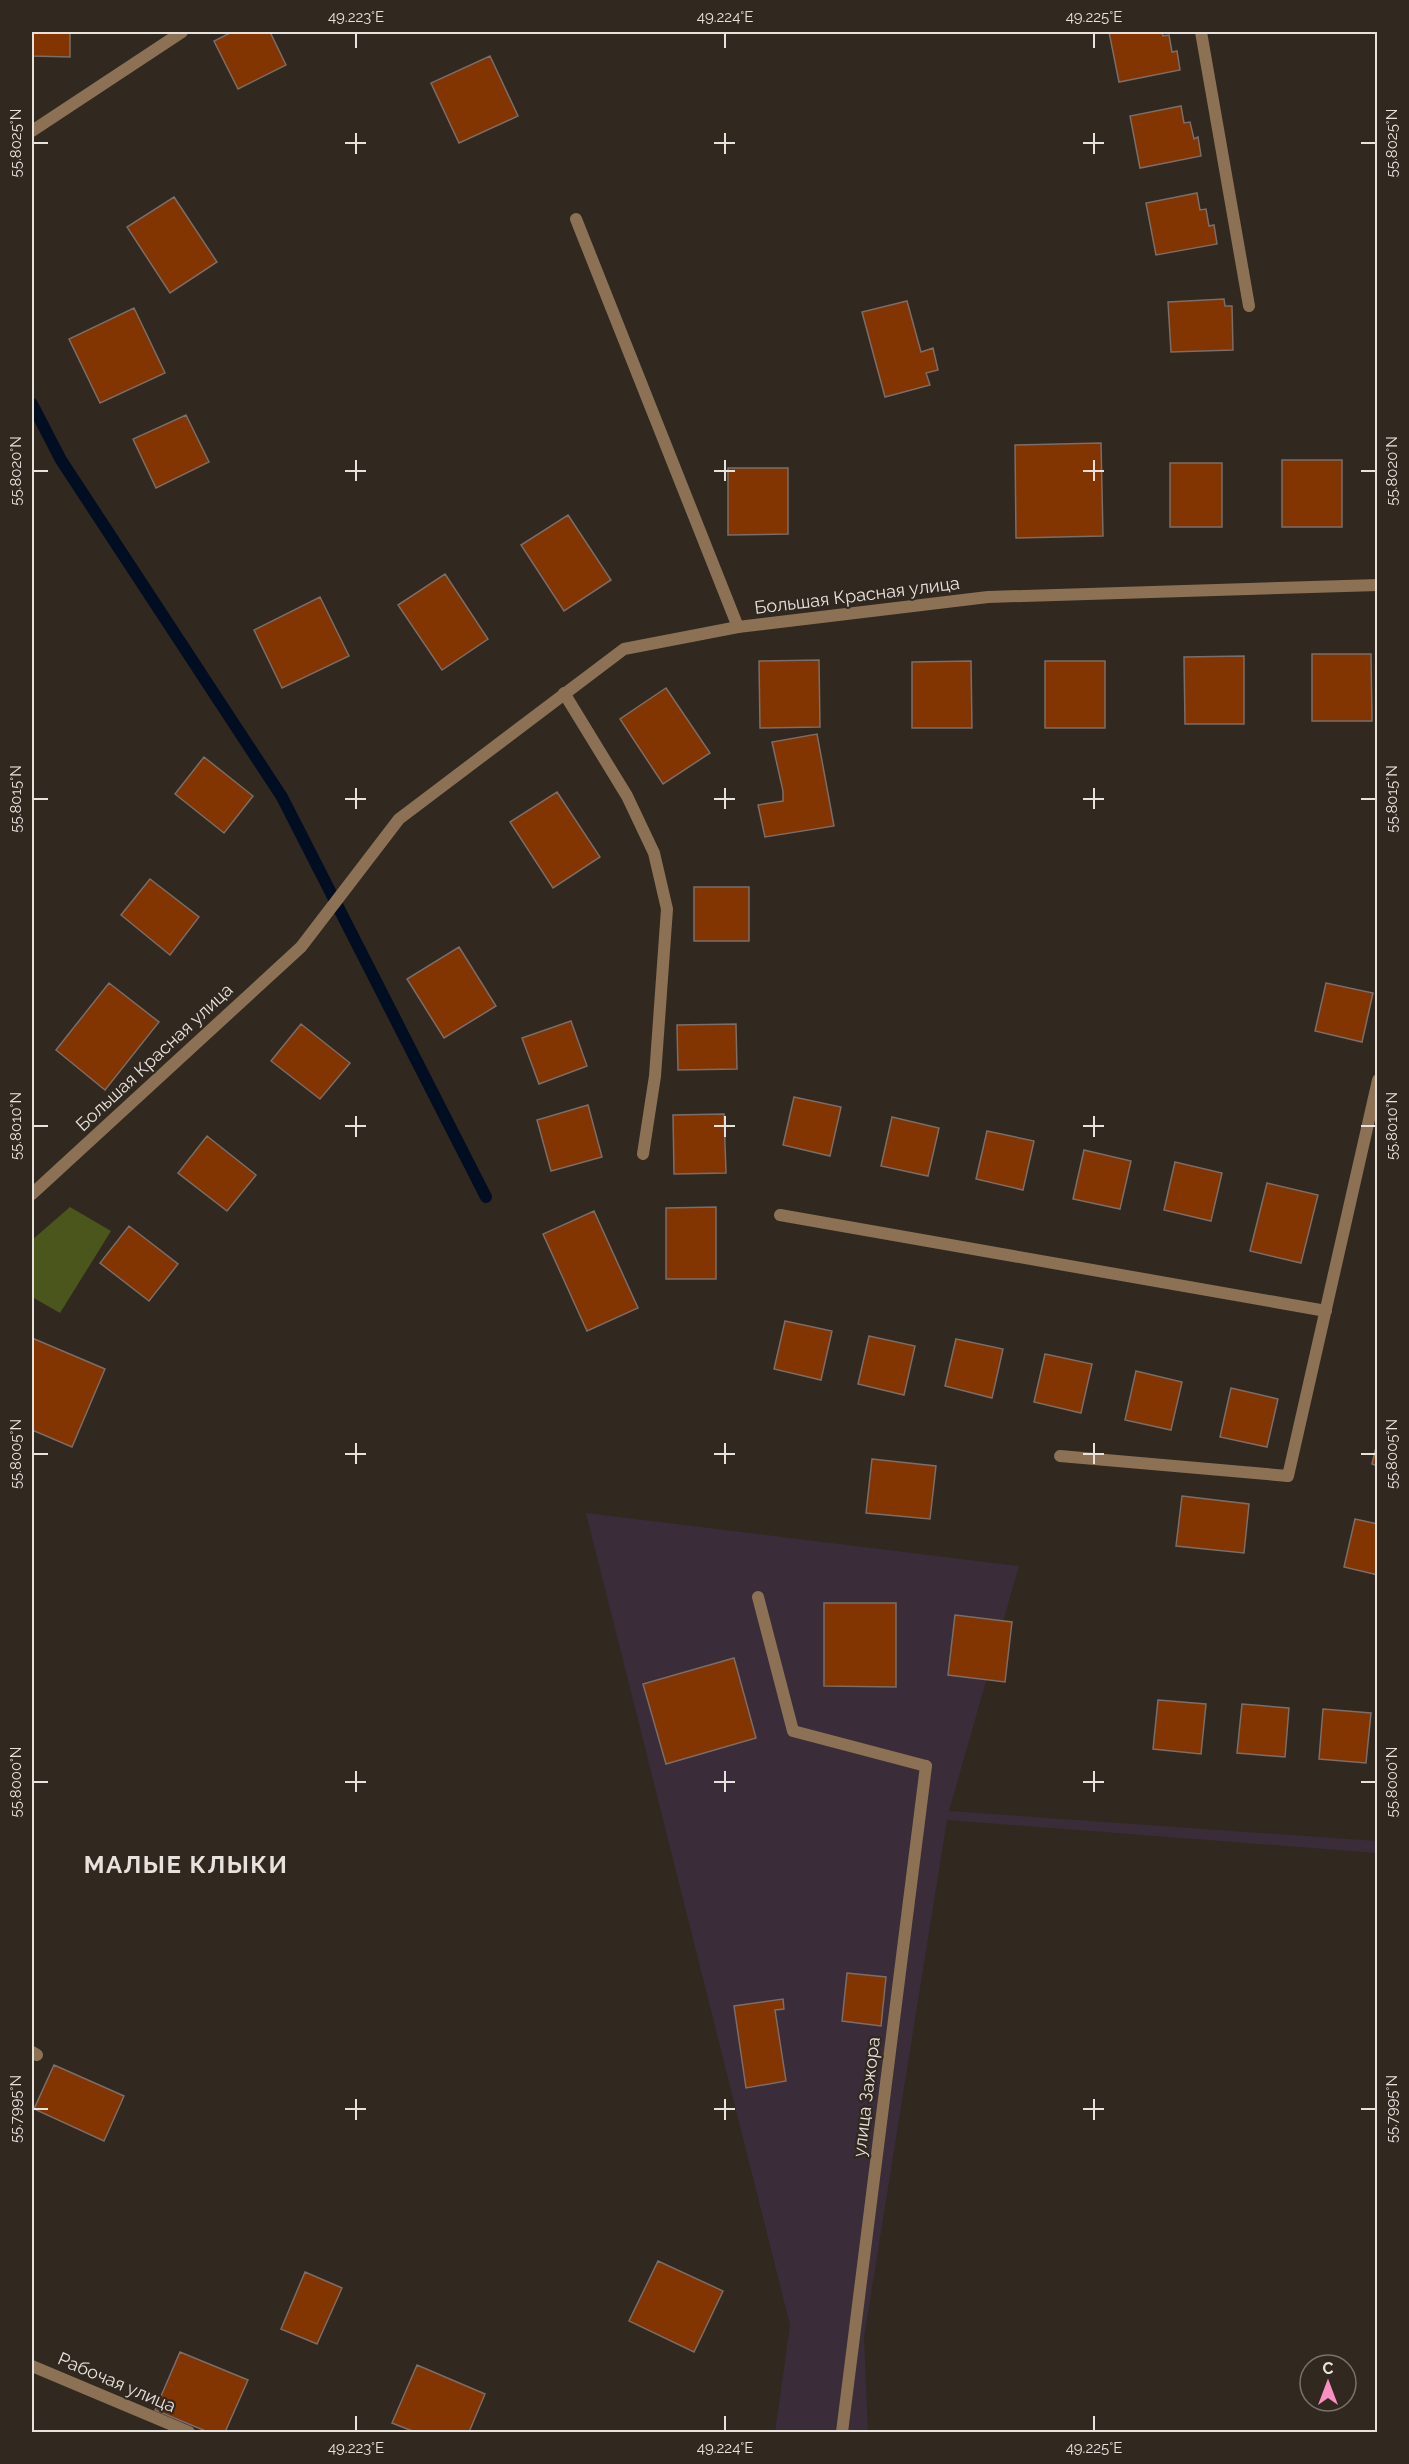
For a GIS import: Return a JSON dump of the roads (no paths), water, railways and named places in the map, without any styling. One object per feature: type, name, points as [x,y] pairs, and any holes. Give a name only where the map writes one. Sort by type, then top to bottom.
[{"type":"street","points":[[32,131],[182,32]]},
{"type":"street","points":[[1201,32],[1248,306]]},
{"type":"street","points":[[576,219],[738,627]]},
{"type":"street","name":"Большая Красная улица","points":[[32,1194],[301,947],[399,819],[624,648],[738,627],[988,597],[1377,585]]},
{"type":"street","points":[[564,693],[627,796],[654,853],[667,909],[655,1076],[643,1154]]},
{"type":"street","points":[[1060,1456],[1288,1476],[1377,1080]]},
{"type":"street","points":[[780,1215],[1326,1311]]},
{"type":"street","name":"улица Зажора","points":[[758,1597],[793,1731],[926,1766],[842,2433]]},
{"type":"street","name":"Рабочая улица","points":[[32,2366],[189,2433]]},
{"type":"waterway","points":[[32,404],[61,460],[282,797],[486,1197]]},
{"type":"district","name":"МАЛЫЕ КЛЫКИ","points":[[186,1864]]}]
